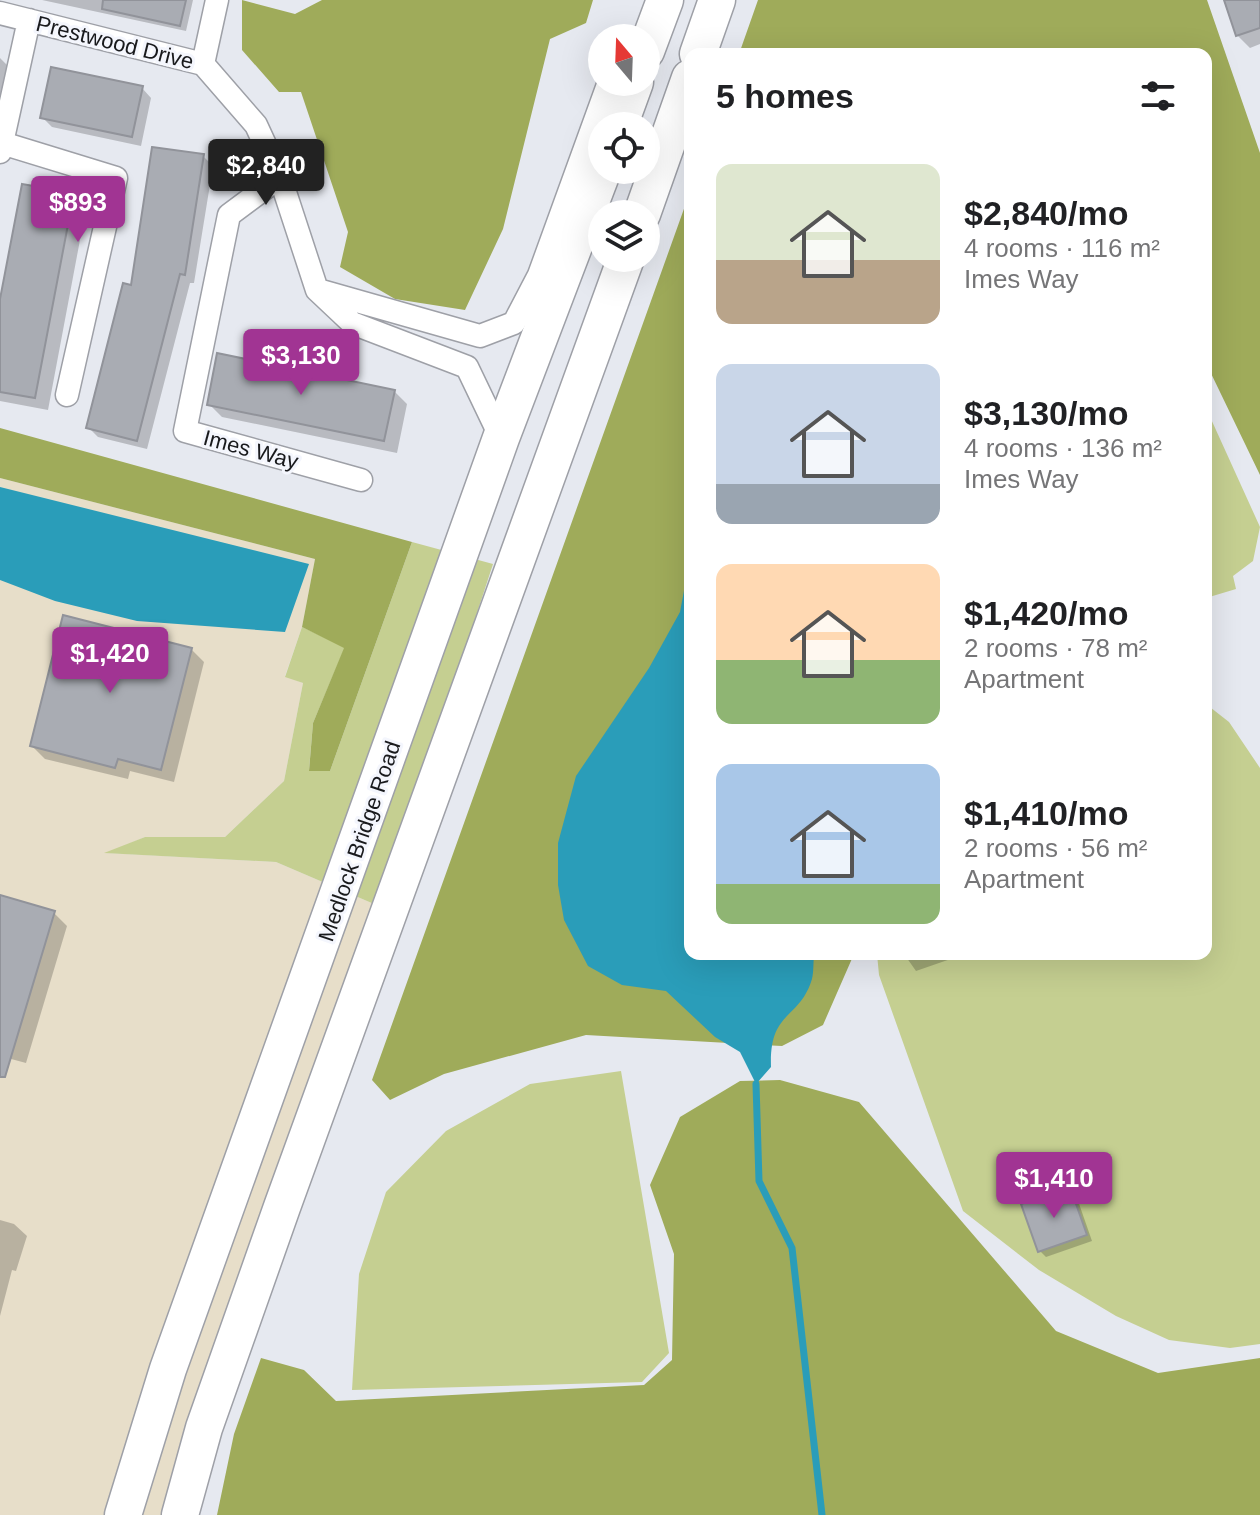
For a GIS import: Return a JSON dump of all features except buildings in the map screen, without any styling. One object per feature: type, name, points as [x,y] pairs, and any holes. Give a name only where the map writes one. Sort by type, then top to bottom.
[{"type":"highway","points":[[655,24],[663,0]]},
{"type":"highway","points":[[700,48],[717,0]]},
{"type":"highway","points":[[647,200],[684,95]]},
{"type":"highway","name":"Medlock Bridge Road","points":[[123,1515],[168,1369],[501,438],[598,184]]},
{"type":"highway","points":[[180,1515],[204,1428],[276,1222],[621,272]]},
{"type":"street","points":[[203,64],[217,0]]},
{"type":"street","points":[[643,24],[663,0]]},
{"type":"street","name":"Prestwood Drive","points":[[0,13],[203,64],[256,125],[280,177],[317,290],[352,323],[467,367],[501,438]]},
{"type":"street","points":[[29,20],[1,148],[116,178],[67,395]]},
{"type":"street","points":[[317,290],[480,336],[514,323],[539,275],[604,96]]},
{"type":"street","name":"Imes Way","points":[[280,177],[229,215],[185,431],[361,480]]},
{"type":"shaded area","points":[[0,478],[315,559],[302,627],[285,676],[303,683],[284,781],[225,837],[145,837],[107,853],[276,862],[381,907],[183,1515],[0,1515]]},
{"type":"green space","points":[[242,0],[295,14],[322,0],[593,0],[586,23],[550,39],[503,229],[465,310],[395,299],[340,267],[348,232],[301,92],[279,92],[242,50]]},
{"type":"green space","points":[[758,0],[1207,0],[1260,153],[1260,475],[1212,375],[1212,48],[741,48]]},
{"type":"green space","points":[[684,209],[684,960],[851,960],[823,1025],[782,1046],[586,1035],[444,1074],[390,1100],[372,1080]]},
{"type":"green space","points":[[1212,421],[1260,527],[1253,561],[1233,576],[1236,589],[1212,596]]},
{"type":"green space","points":[[0,428],[412,542],[330,771],[309,771],[313,723],[344,648],[302,627],[315,559],[0,478]]},
{"type":"green space","points":[[412,542],[493,564],[381,907],[276,862],[104,853],[145,837],[225,837],[284,781],[303,683],[285,677],[302,627],[345,647],[313,723],[309,770],[330,771]]},
{"type":"green space","points":[[1212,709],[1229,722],[1260,768],[1260,1344],[1230,1348],[1169,1340],[1116,1316],[1039,1270],[963,1211],[879,975],[878,960],[1212,960]]},
{"type":"green space","points":[[621,1071],[669,1353],[642,1382],[352,1390],[359,1274],[386,1192],[446,1131],[530,1084]]},
{"type":"green space","points":[[780,1080],[859,1102],[1056,1331],[1158,1373],[1260,1358],[1260,1515],[217,1515],[234,1434],[261,1358],[304,1370],[336,1401],[644,1385],[672,1360],[674,1254],[650,1185],[680,1117],[740,1081]]},
{"type":"water","points":[[0,487],[309,564],[285,632],[137,621],[55,601],[0,580]]},
{"type":"water","points":[[684,591],[684,960],[814,960],[812,979],[799,1003],[779,1026],[772,1049],[771,1067],[756,1084],[740,1052],[715,1037],[666,991],[622,985],[588,966],[564,920],[558,885],[558,843],[576,776],[649,668],[680,612]]},
{"type":"waterway","points":[[756,1084],[759,1181],[792,1248],[822,1515]]}]
